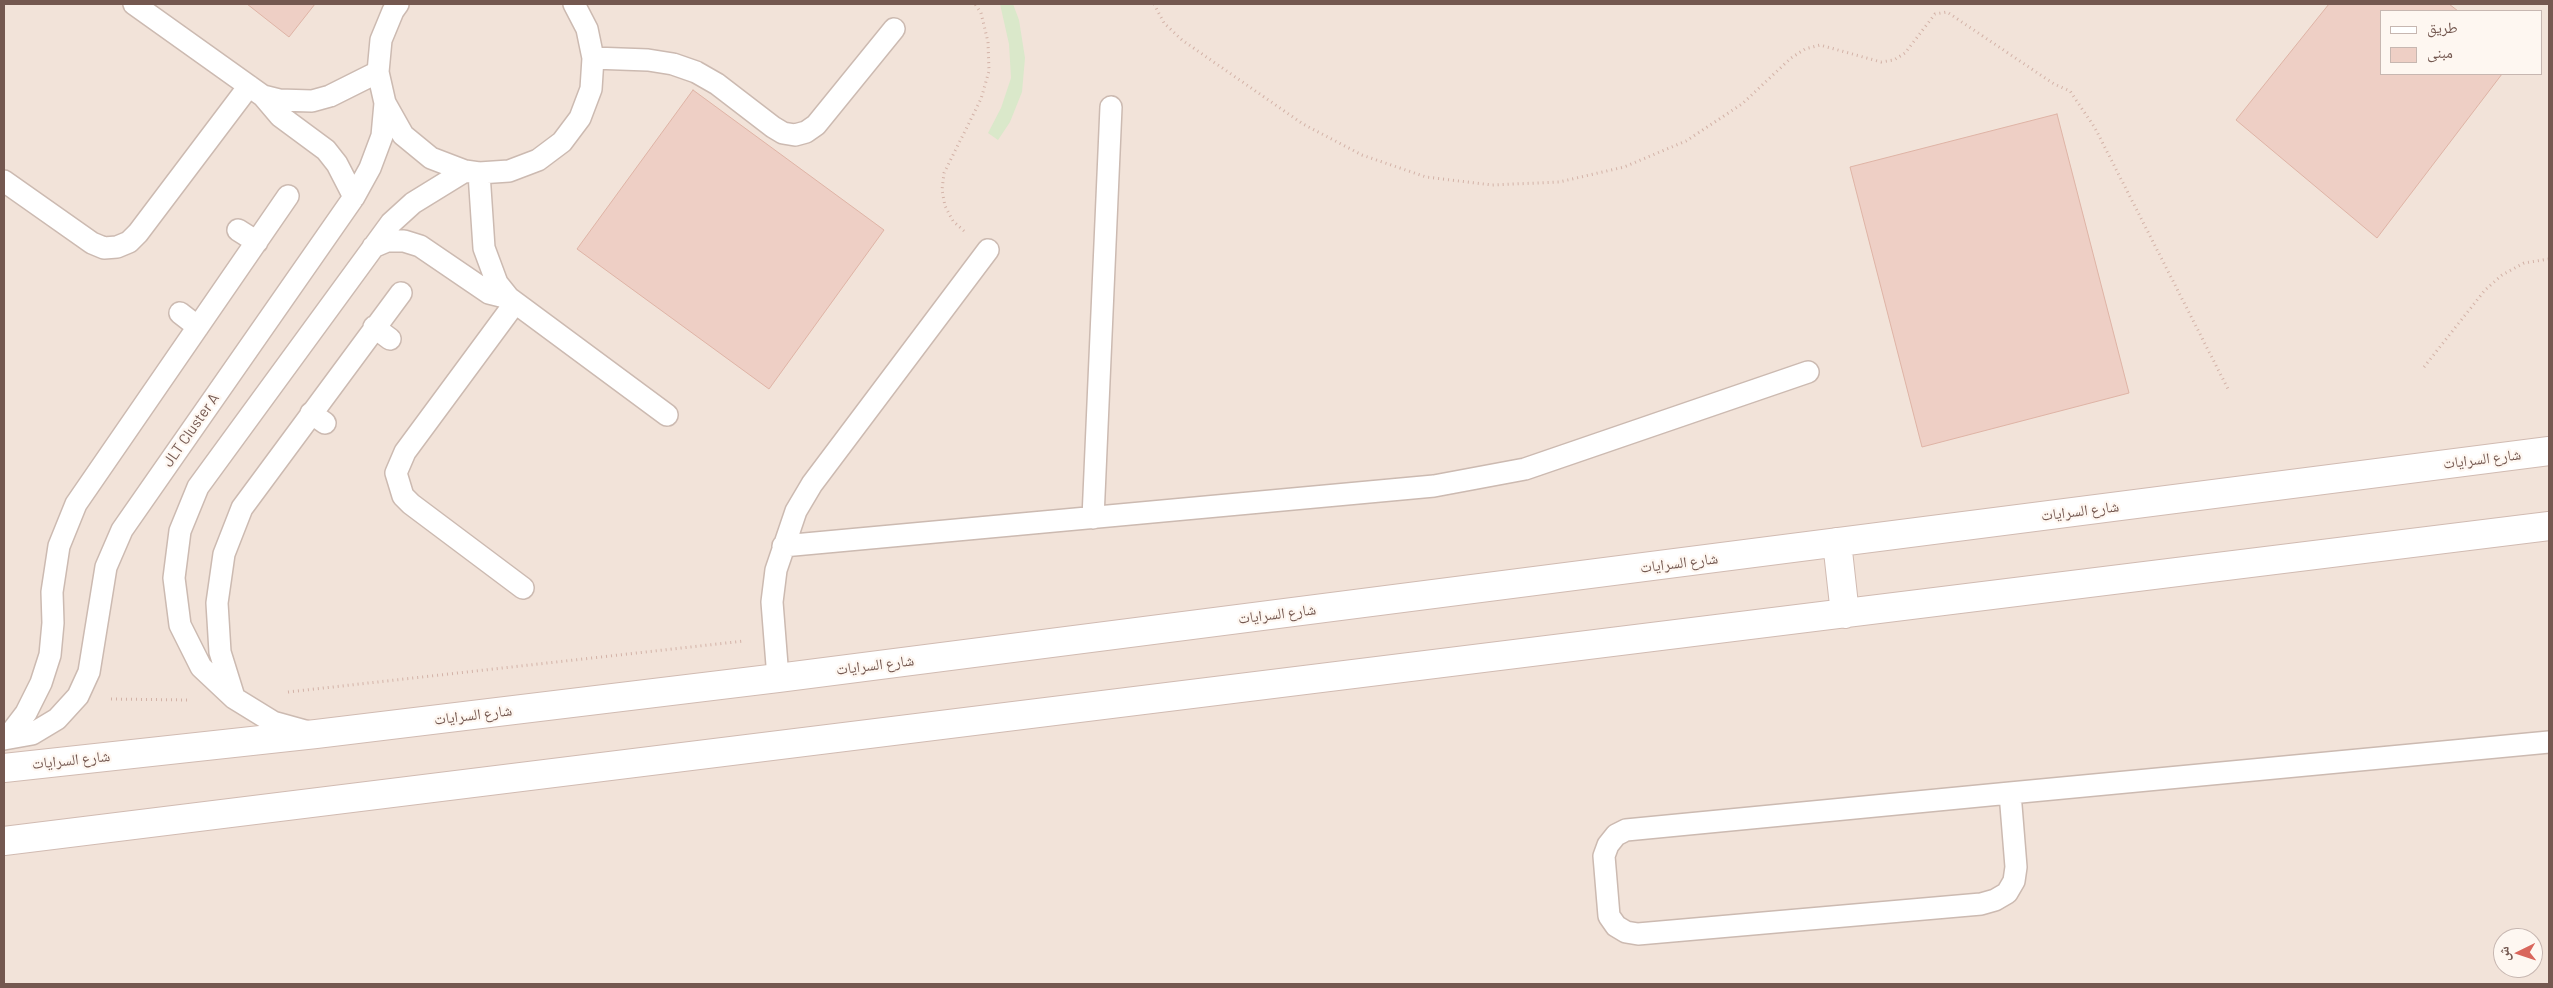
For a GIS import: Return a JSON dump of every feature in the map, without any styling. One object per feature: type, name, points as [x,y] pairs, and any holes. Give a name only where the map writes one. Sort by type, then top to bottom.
[{"type":"main road","name":"شارع السرايات","points":[[4,768],[316,734],[778,678],[2549,451]]},
{"type":"main road","points":[[4,841],[2549,526]]},
{"type":"main road","points":[[1836,542],[1845,614]]},
{"type":"lane","points":[[134,4],[256,91],[280,116],[326,150],[337,164],[354,197]]},
{"type":"lane","name":"JLT Cluster A","points":[[398,4],[393,11],[381,40],[378,72],[385,103],[403,135],[431,158],[472,172],[509,171],[538,160],[562,142],[580,118],[591,89],[593,58],[587,29],[574,4]]},
{"type":"lane","points":[[593,58],[648,60],[673,64],[696,72],[718,84],[773,127],[783,133],[795,135],[806,132],[816,125],[894,29]]},
{"type":"lane","points":[[256,91],[280,100],[312,101],[330,96],[378,72]]},
{"type":"lane","points":[[4,181],[92,243],[104,248],[117,247],[129,242],[138,233],[256,91]]},
{"type":"lane","name":"JLT Cluster A","points":[[6,739],[32,734],[57,719],[78,696],[90,672],[98,607],[106,567],[122,530],[354,197],[370,168],[382,136],[385,103]]},
{"type":"lane","points":[[1093,518],[1111,107]]},
{"type":"lane","points":[[472,172],[484,248],[494,275],[512,301]]},
{"type":"lane","name":"JLT Cluster A","points":[[316,734],[273,722],[234,698],[201,667],[180,625],[174,578],[180,531],[198,487],[391,223],[413,203],[472,172]]},
{"type":"lane","points":[[6,739],[30,705],[41,683],[50,654],[53,623],[52,592],[59,546],[76,504],[288,196]]},
{"type":"lane","points":[[238,230],[257,242]]},
{"type":"lane","points":[[373,247],[387,241],[404,241],[420,246],[489,293],[512,301],[667,415]]},
{"type":"lane","points":[[778,678],[772,602],[776,570],[796,511],[812,484],[988,250]]},
{"type":"lane","points":[[234,698],[220,652],[217,603],[224,554],[242,508],[318,418],[382,333],[400,293]]},
{"type":"lane","points":[[512,301],[405,452],[399,462],[396,473],[403,496],[411,504],[523,588]]},
{"type":"lane","points":[[180,313],[198,327]]},
{"type":"lane","points":[[783,546],[1434,486],[1524,469],[1808,372]]},
{"type":"lane","points":[[2010,793],[2016,867],[2014,881],[2007,893],[1995,900],[1982,904],[1638,934],[1626,932],[1616,926],[1609,916],[1604,856],[1608,844],[1616,835],[1626,830],[2010,793],[2549,742]]},
{"type":"path","points":[[975,4],[981,13],[988,42],[989,71],[981,99],[944,173],[942,190],[945,206],[953,221],[988,250]]},
{"type":"path","points":[[1154,4],[1164,23],[1182,40],[1303,124],[1362,155],[1426,176],[1492,185],[1559,182],[1624,168],[1686,141],[1742,104],[1791,58],[1805,49],[1820,45],[1881,62],[1894,60],[1905,53],[1935,14],[1946,12],[2054,84],[2070,91],[2095,128],[2228,389]]},
{"type":"path","points":[[2424,367],[2485,290],[2502,275],[2524,263],[2549,259]]},
{"type":"path","points":[[78,696],[129,701],[234,698],[775,637]]},
{"type":"shaded area","points":[[4,4],[2549,4],[2549,984],[4,984]]},
{"type":"green space","points":[[1000,4],[1013,4],[1019,20],[1025,58],[1022,92],[1010,122],[998,140],[988,133],[1001,108],[1011,78],[1009,44]]},
{"type":"building","points":[[247,4],[315,4],[289,37]]},
{"type":"building","points":[[2329,4],[2449,4],[2457,10],[2380,10],[2380,75],[2501,75],[2377,238],[2236,120]]},
{"type":"building","points":[[693,90],[884,230],[769,389],[577,249]]},
{"type":"building","points":[[2057,114],[2129,393],[1922,447],[1850,167]]}]
